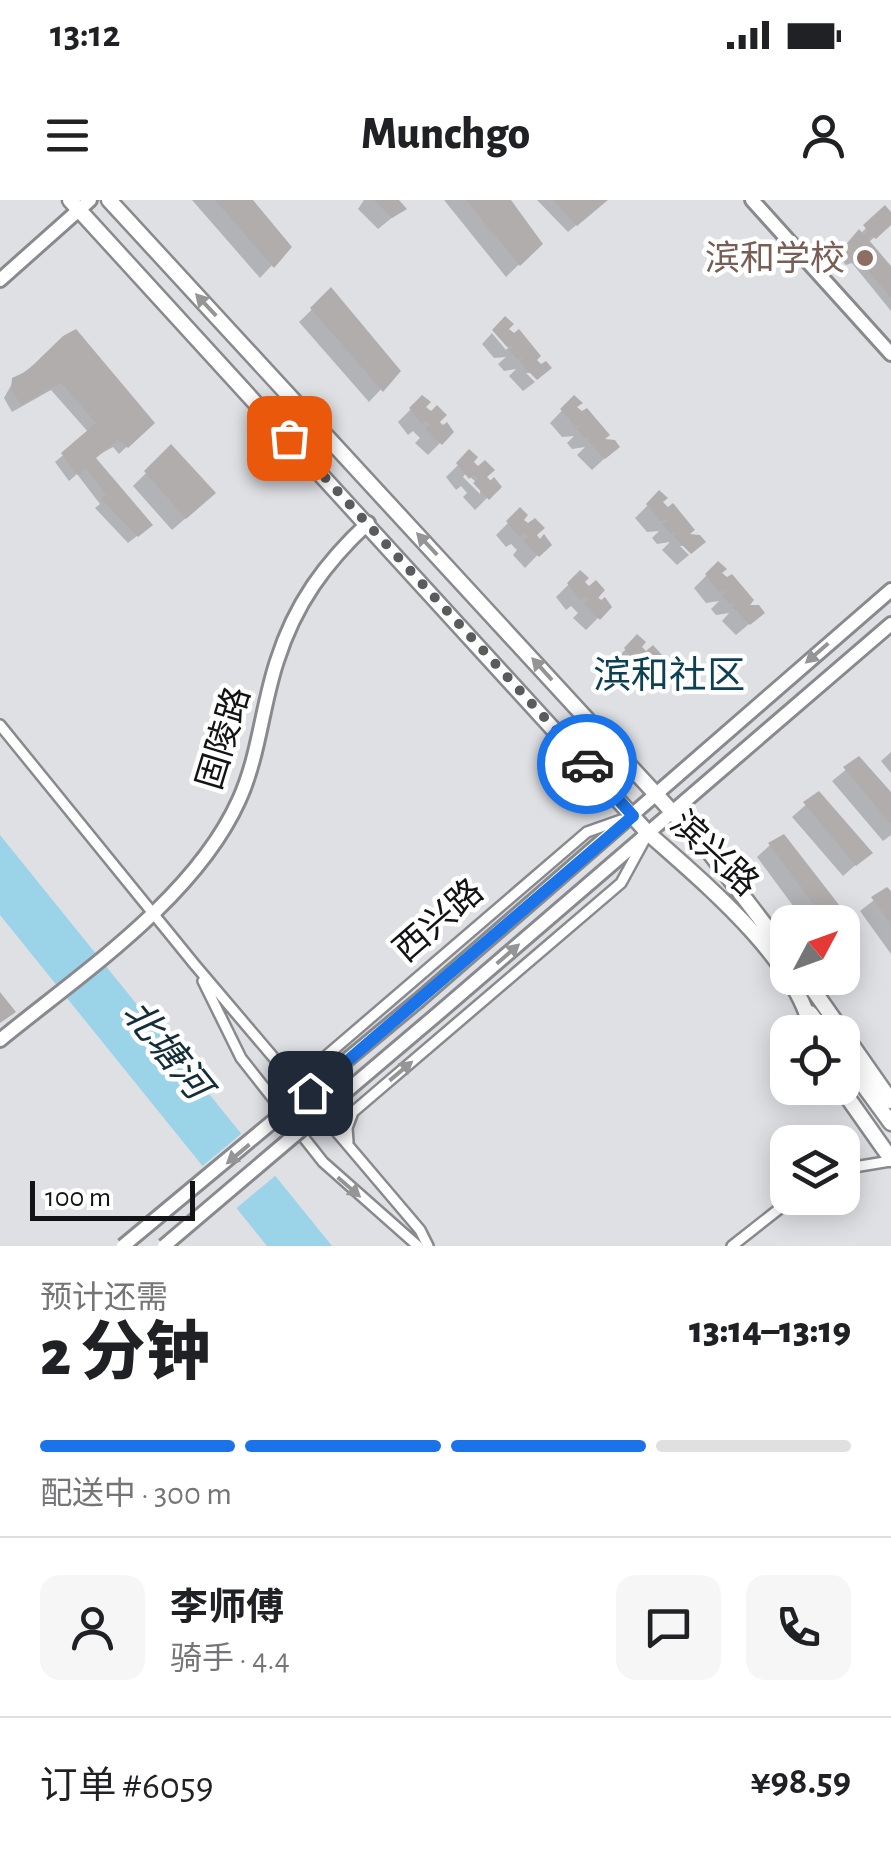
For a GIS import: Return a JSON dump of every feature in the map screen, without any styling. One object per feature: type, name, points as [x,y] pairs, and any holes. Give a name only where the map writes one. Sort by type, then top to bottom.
[{"type":"main road","name":"滨兴路","points":[[109,200],[656,794],[710,854],[770,932]]},
{"type":"main road","points":[[752,200],[891,354]]},
{"type":"main road","name":"滨兴路","points":[[79,203],[648,833],[748,926],[808,1015]]},
{"type":"main road","points":[[0,280],[79,203]]},
{"type":"main road","name":"固陵路","points":[[0,1040],[198,868],[240,799],[276,662],[293,618],[312,583],[368,523]]},
{"type":"main road","name":"西兴路","points":[[123,1246],[420,1000],[891,590]]},
{"type":"main road","name":"西兴路","points":[[164,1246],[891,624]]},
{"type":"main road","points":[[817,995],[891,1101]]},
{"type":"main road","points":[[807,1008],[812,1015]]},
{"type":"main road","points":[[860,1081],[891,1124]]},
{"type":"main road","points":[[853,1105],[891,1161]]},
{"type":"street","points":[[0,724],[195,965],[420,1230],[428,1246]]},
{"type":"street","name":"西兴路","points":[[283,1067],[305,1069],[318,1063],[587,832],[633,816]]},
{"type":"street","name":"西兴路","points":[[348,1145],[347,1128],[353,1112],[620,883],[648,833]]},
{"type":"street","points":[[195,965],[241,1058],[311,1148],[345,1184],[418,1246]]},
{"type":"street","points":[[860,1166],[891,1161]]},
{"type":"street","points":[[732,1246],[771,1215]]},
{"type":"water","name":"北塘河","points":[[0,835],[332,1246],[267,1246],[0,915]]},
{"type":"pier","points":[[247,1129],[281,1171],[233,1211],[199,1169]]},
{"type":"building","points":[[215,200],[253,200],[292,247],[274,268]]},
{"type":"building","points":[[374,200],[399,200],[407,209],[392,218]]},
{"type":"building","points":[[466,200],[511,200],[543,244],[520,266]]},
{"type":"building","points":[[553,200],[608,200],[577,226]]},
{"type":"building","points":[[885,205],[891,212],[891,225],[876,239],[868,239],[891,266],[891,298],[858,259],[852,261],[842,249],[859,229],[864,235],[868,231],[863,225]]},
{"type":"building","points":[[331,287],[401,371],[383,392],[310,308]]},
{"type":"building","points":[[505,316],[514,324],[509,329],[514,333],[519,329],[541,356],[537,360],[541,364],[546,361],[552,368],[537,380],[519,362],[523,358],[517,359],[509,350],[514,346],[507,347],[492,330]]},
{"type":"building","points":[[76,329],[155,423],[128,448],[118,440],[96,458],[153,525],[138,537],[101,499],[106,494],[86,468],[78,475],[61,453],[96,423],[61,383],[21,405],[11,389],[12,378],[27,371],[63,336]]},
{"type":"building","points":[[422,395],[431,402],[426,407],[431,411],[437,405],[447,415],[439,423],[442,426],[447,422],[454,432],[442,445],[425,429],[430,424],[422,424],[409,408]]},
{"type":"building","points":[[574,395],[583,403],[577,407],[582,411],[587,408],[610,435],[605,439],[615,440],[620,447],[605,459],[588,441],[592,437],[585,438],[577,429],[582,425],[575,426],[560,409]]},
{"type":"building","points":[[171,444],[216,493],[186,519],[144,471]]},
{"type":"building","points":[[469,449],[478,457],[474,462],[478,466],[485,460],[495,470],[487,477],[490,481],[494,477],[502,487],[489,500],[473,483],[478,479],[474,475],[469,479],[456,463]]},
{"type":"building","points":[[659,490],[668,498],[663,502],[668,507],[673,503],[695,530],[690,534],[700,535],[706,542],[691,554],[673,536],[677,532],[670,533],[662,524],[668,520],[660,521],[646,504]]},
{"type":"building","points":[[520,507],[528,515],[524,520],[528,523],[535,518],[545,528],[537,535],[540,539],[544,534],[552,545],[539,557],[523,541],[528,537],[524,533],[519,537],[506,521]]},
{"type":"building","points":[[718,561],[727,569],[722,573],[727,577],[732,574],[754,600],[750,605],[759,605],[765,613],[750,625],[732,607],[736,603],[729,604],[722,595],[727,591],[719,592],[705,574]]},
{"type":"building","points":[[580,570],[589,578],[585,582],[589,586],[596,580],[605,590],[598,598],[600,601],[605,597],[612,607],[600,620],[584,604],[589,600],[585,596],[580,600],[567,583]]},
{"type":"building","points":[[637,634],[646,642],[642,647],[646,651],[653,645],[662,655],[655,662],[657,666],[662,662],[669,672],[657,684],[641,668],[646,664],[642,660],[637,664],[624,648]]},
{"type":"building","points":[[859,756],[891,792],[891,824],[843,767]]},
{"type":"building","points":[[819,791],[873,853],[856,866],[803,802]]},
{"type":"building","points":[[784,834],[839,905],[814,905],[768,843]]},
{"type":"building","points":[[887,887],[891,891],[891,925],[871,897]]},
{"type":"building","points":[[0,992],[16,1012],[0,1023]]},
{"type":"way so far","points":[[289,438],[587,764]]},
{"type":"place","name":"滨和学校","points":[[865,258]]},
{"type":"district","name":"滨和社区","points":[[669,675]]},
{"type":"route","points":[[310,1093],[633,816],[587,764]]}]
